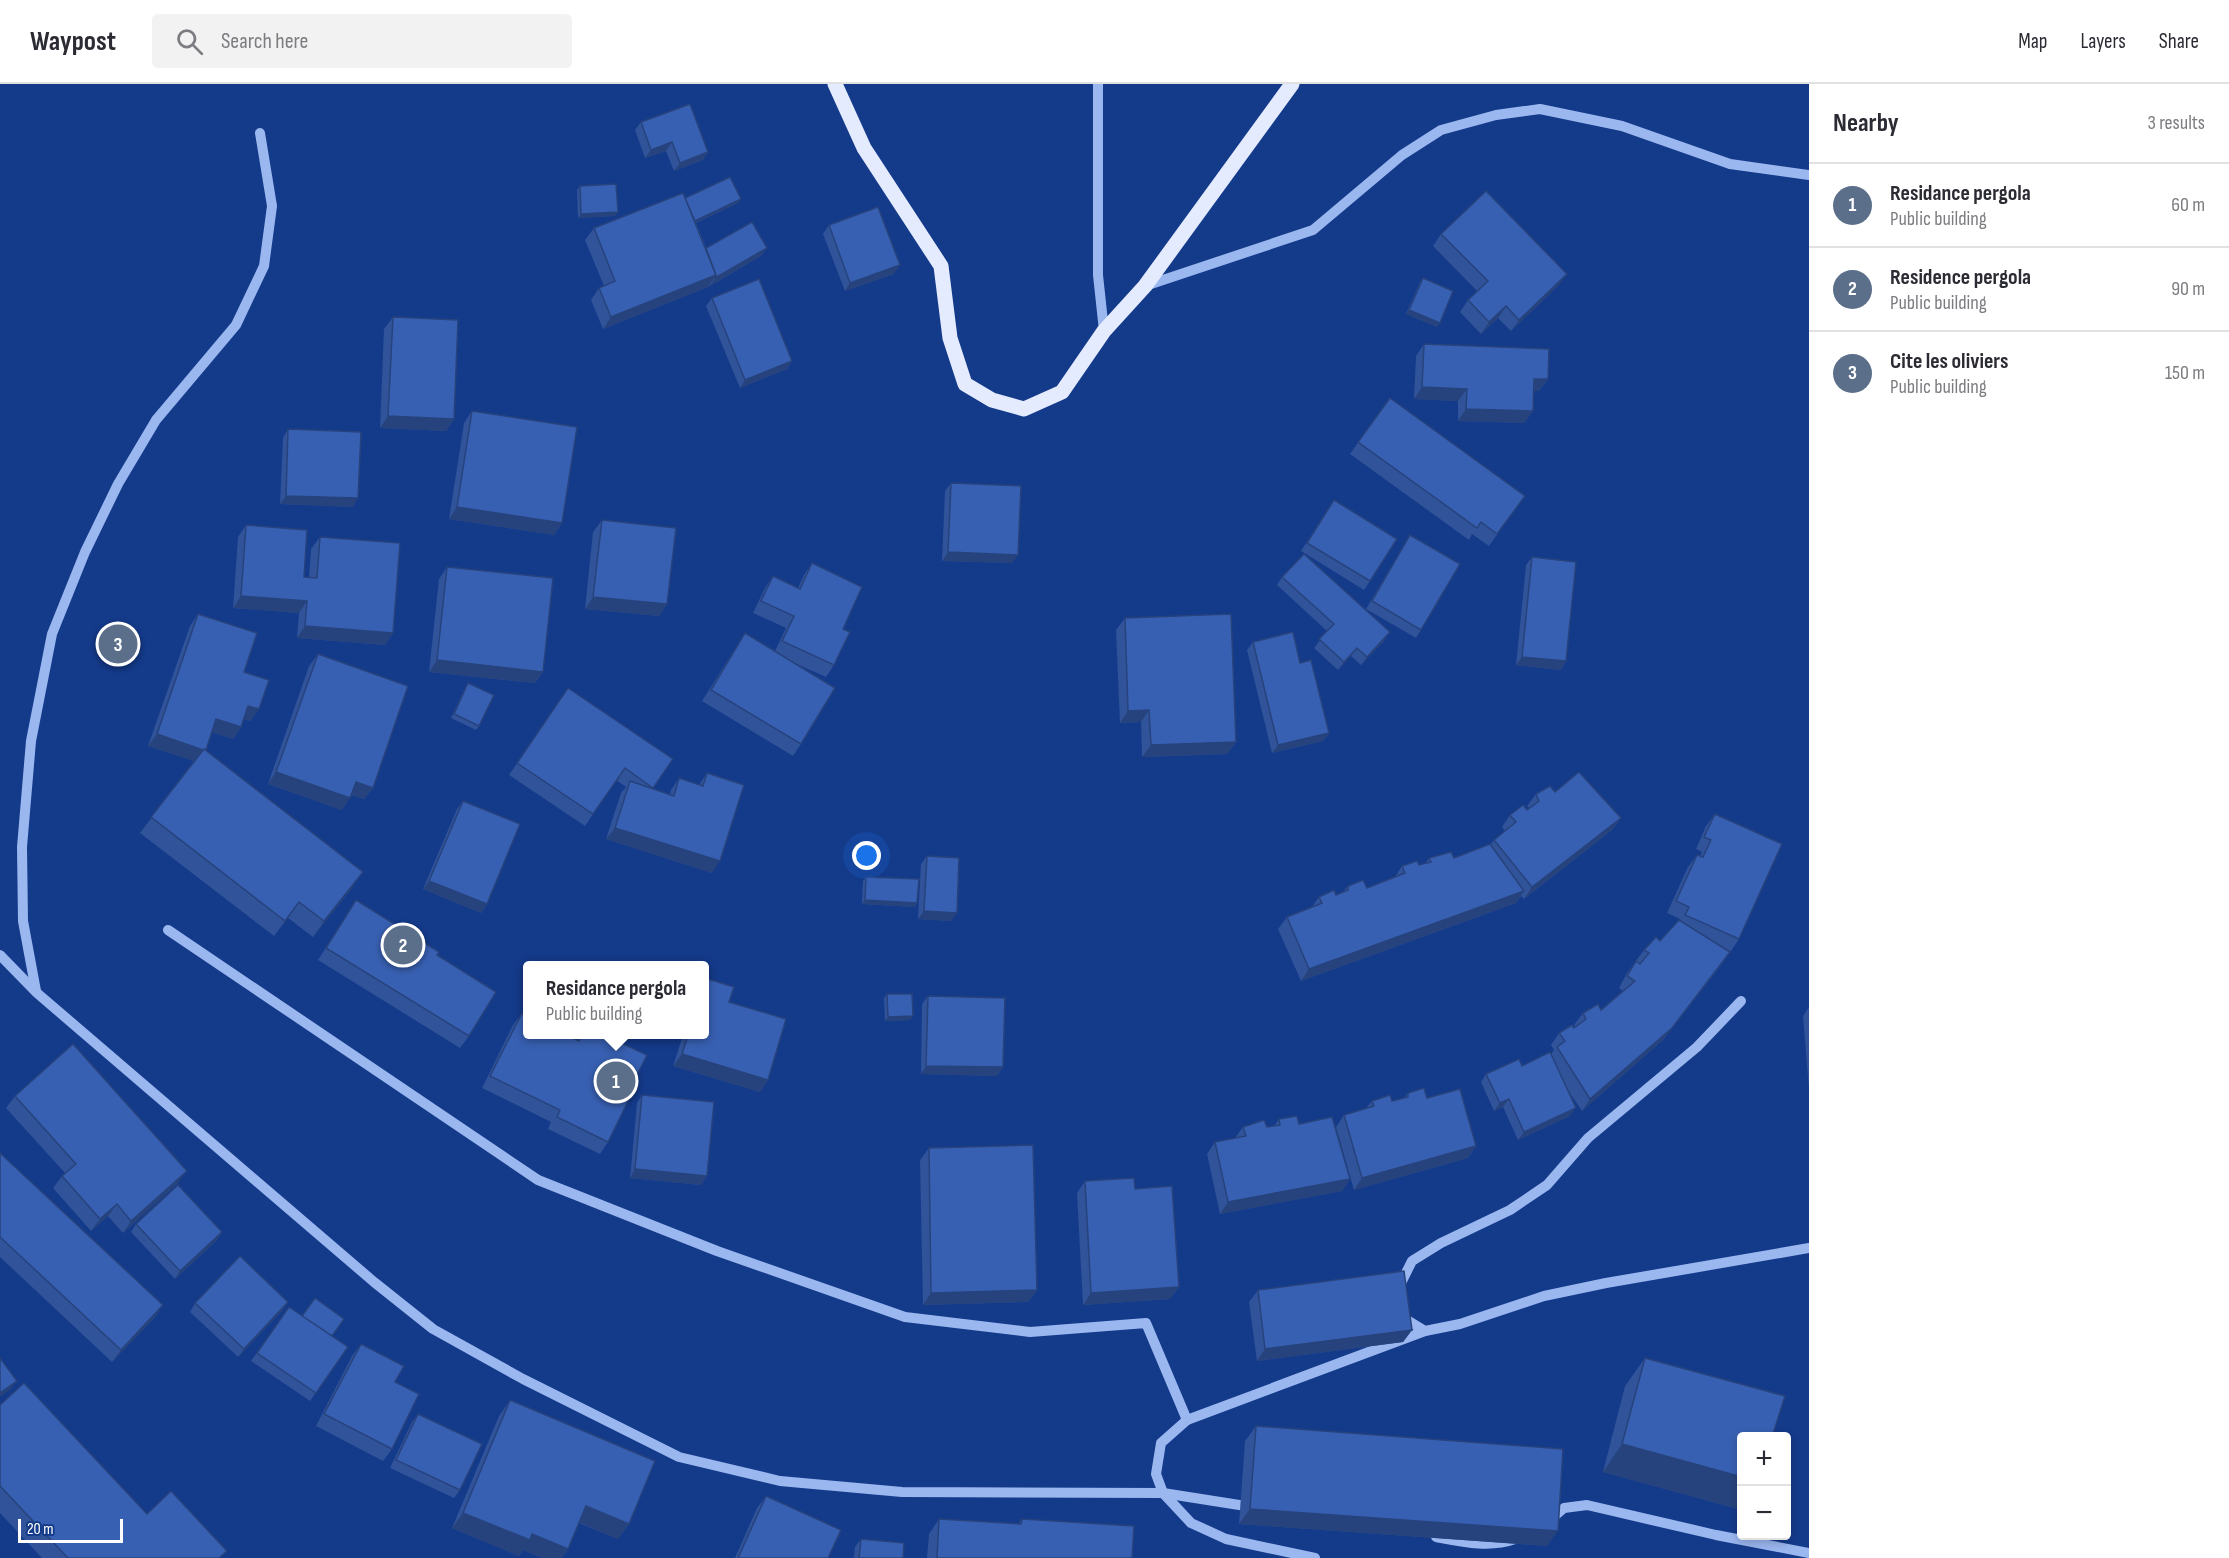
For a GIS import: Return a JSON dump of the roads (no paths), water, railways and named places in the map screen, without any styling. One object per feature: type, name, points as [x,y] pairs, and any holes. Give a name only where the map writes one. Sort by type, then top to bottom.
[{"type":"main road","points":[[835,84],[864,148],[941,266],[950,338],[965,384],[992,400],[1024,409],[1062,392],[1104,332],[1144,286],[1292,84]]},
{"type":"street","points":[[1098,84],[1098,275],[1104,332]]},
{"type":"street","points":[[1144,286],[1313,230],[1402,155],[1441,130],[1496,115],[1540,109],[1622,126],[1730,164],[1809,175]]},
{"type":"street","points":[[36,993],[23,921],[22,847],[31,741],[52,634],[85,552],[117,484],[156,420],[236,325],[264,266],[272,206],[260,133]]},
{"type":"street","points":[[168,930],[538,1180],[717,1251],[905,1317],[1030,1332],[1146,1323],[1187,1420]]},
{"type":"street","points":[[0,955],[36,993],[365,1274],[433,1329],[524,1379],[679,1457],[780,1481],[902,1492],[1163,1493],[1258,1508]]},
{"type":"street","points":[[1425,1331],[1402,1317],[1399,1288],[1412,1261],[1441,1243],[1510,1210],[1547,1185],[1588,1138],[1697,1047],[1741,1001]]},
{"type":"street","points":[[1316,1558],[1227,1539],[1191,1523],[1163,1493],[1156,1474],[1161,1443],[1187,1420],[1425,1331],[1460,1324],[1544,1296],[1809,1248]]},
{"type":"street","points":[[1541,1526],[1564,1508],[1587,1505],[1716,1535],[1809,1553]]},
{"type":"street","points":[[1424,1535],[1471,1543],[1501,1544],[1523,1536]]},
{"type":"place","name":"Cite les oliviers","points":[[118,644]]},
{"type":"place","name":"Residence pergola","points":[[403,945]]},
{"type":"place","name":"Residance pergola","points":[[616,1081]]}]
